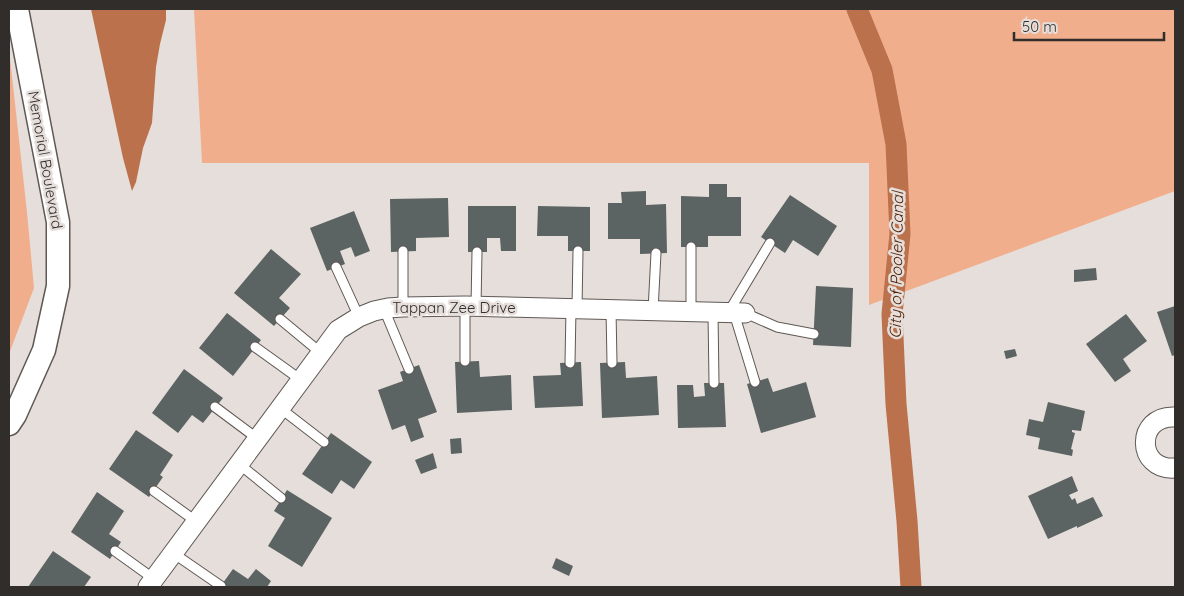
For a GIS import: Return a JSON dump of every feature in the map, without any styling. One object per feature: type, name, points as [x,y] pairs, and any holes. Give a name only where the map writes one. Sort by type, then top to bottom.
[{"type":"street","name":"Memorial Boulevard","points":[[9,424],[15,415],[44,350],[58,286],[58,222],[17,9]]},
{"type":"street","name":"Tappan Zee Drive","points":[[151,583],[338,330],[359,317],[374,311],[403,307],[730,313]]},
{"type":"street","points":[[1175,417],[1160,419],[1153,424],[1148,430],[1145,446],[1153,461],[1160,466],[1175,468]]},
{"type":"lane","points":[[714,383],[730,313],[770,243]]},
{"type":"lane","points":[[691,247],[691,312]]},
{"type":"lane","points":[[570,363],[578,250]]},
{"type":"lane","points":[[403,251],[403,307]]},
{"type":"lane","points":[[465,362],[477,252]]},
{"type":"lane","points":[[654,311],[656,253]]},
{"type":"lane","points":[[336,268],[359,317]]},
{"type":"lane","points":[[384,309],[409,369]]},
{"type":"lane","points":[[612,310],[612,363]]},
{"type":"lane","points":[[730,313],[777,327],[814,334]]},
{"type":"lane","points":[[730,313],[756,382]]},
{"type":"lane","points":[[280,319],[321,354]]},
{"type":"lane","points":[[255,347],[301,380]]},
{"type":"lane","points":[[216,407],[258,438]]},
{"type":"lane","points":[[280,408],[324,442]]},
{"type":"lane","points":[[239,464],[281,498]]},
{"type":"lane","points":[[154,491],[196,522]]},
{"type":"lane","points":[[115,551],[151,583]]},
{"type":"lane","points":[[173,553],[220,586]]},
{"type":"shaded area","points":[[91,9],[166,9],[166,20],[156,67],[152,123],[143,148],[136,182],[132,191],[123,158]]},
{"type":"shaded area","points":[[194,9],[1175,9],[1175,191],[869,305],[869,163],[202,163]]},
{"type":"shaded area","points":[[9,49],[34,288],[9,354]]},
{"type":"building","points":[[709,184],[727,184],[727,197],[741,197],[741,236],[708,236],[708,247],[681,247],[681,196],[709,197]]},
{"type":"building","points":[[646,191],[646,205],[666,204],[667,253],[640,254],[640,239],[608,239],[608,203],[622,203],[621,192]]},
{"type":"building","points":[[790,195],[837,226],[818,256],[793,240],[785,253],[761,237]]},
{"type":"building","points":[[448,198],[449,237],[416,238],[416,251],[391,252],[390,199]]},
{"type":"building","points":[[468,206],[516,206],[516,251],[501,251],[500,238],[487,238],[487,252],[468,252]]},
{"type":"building","points":[[538,206],[590,207],[590,251],[568,251],[568,236],[537,236]]},
{"type":"building","points":[[354,211],[370,251],[355,257],[351,247],[340,251],[345,264],[327,271],[310,228]]},
{"type":"building","points":[[271,249],[301,274],[279,298],[290,308],[274,326],[234,293]]},
{"type":"building","points":[[1096,268],[1097,280],[1074,282],[1074,270]]},
{"type":"building","points":[[816,286],[853,288],[851,347],[813,345]]},
{"type":"building","points":[[1175,306],[1175,355],[1172,356],[1157,312]]},
{"type":"building","points":[[227,313],[261,340],[233,376],[199,348]]},
{"type":"building","points":[[1126,314],[1147,341],[1123,359],[1131,371],[1115,382],[1086,344]]},
{"type":"building","points":[[1015,349],[1017,356],[1006,359],[1004,351]]},
{"type":"building","points":[[479,361],[480,377],[511,375],[512,410],[457,413],[455,362]]},
{"type":"building","points":[[581,362],[583,406],[535,408],[533,376],[561,375],[560,363]]},
{"type":"building","points":[[625,362],[626,378],[657,376],[659,415],[602,418],[600,363]]},
{"type":"building","points":[[419,365],[437,412],[418,419],[424,437],[411,442],[405,425],[392,430],[378,390],[403,381],[400,372]]},
{"type":"building","points":[[184,369],[223,398],[203,423],[192,415],[178,433],[152,413]]},
{"type":"building","points":[[768,378],[773,392],[806,382],[816,417],[761,433],[747,384]]},
{"type":"building","points":[[704,383],[724,383],[726,427],[678,428],[677,385],[693,385],[694,397],[705,396]]},
{"type":"building","points":[[1048,402],[1085,411],[1081,431],[1072,430],[1075,433],[1071,449],[1073,450],[1072,456],[1038,449],[1040,438],[1026,435],[1029,419],[1043,422]]},
{"type":"building","points":[[136,430],[173,455],[160,475],[163,477],[149,497],[109,469]]},
{"type":"building","points":[[331,433],[372,462],[354,489],[341,480],[332,494],[302,474]]},
{"type":"building","points":[[461,438],[462,453],[451,454],[450,439]]},
{"type":"building","points":[[433,453],[437,468],[421,474],[415,460]]},
{"type":"building","points":[[1072,476],[1078,491],[1069,495],[1072,500],[1075,498],[1077,504],[1093,497],[1103,516],[1048,539],[1028,496]]},
{"type":"building","points":[[287,490],[332,518],[302,567],[268,546],[285,518],[274,511]]},
{"type":"building","points":[[97,492],[124,511],[109,534],[121,542],[110,559],[71,532]]},
{"type":"building","points":[[53,551],[91,577],[84,587],[28,587]]},
{"type":"building","points":[[556,558],[573,566],[569,576],[552,568]]},
{"type":"building","points":[[233,569],[248,579],[256,569],[271,581],[267,587],[220,587]]},
{"type":"waterway","name":"City of Pooler Canal","points":[[857,9],[882,70],[896,144],[900,234],[892,314],[896,404],[911,587]]}]
